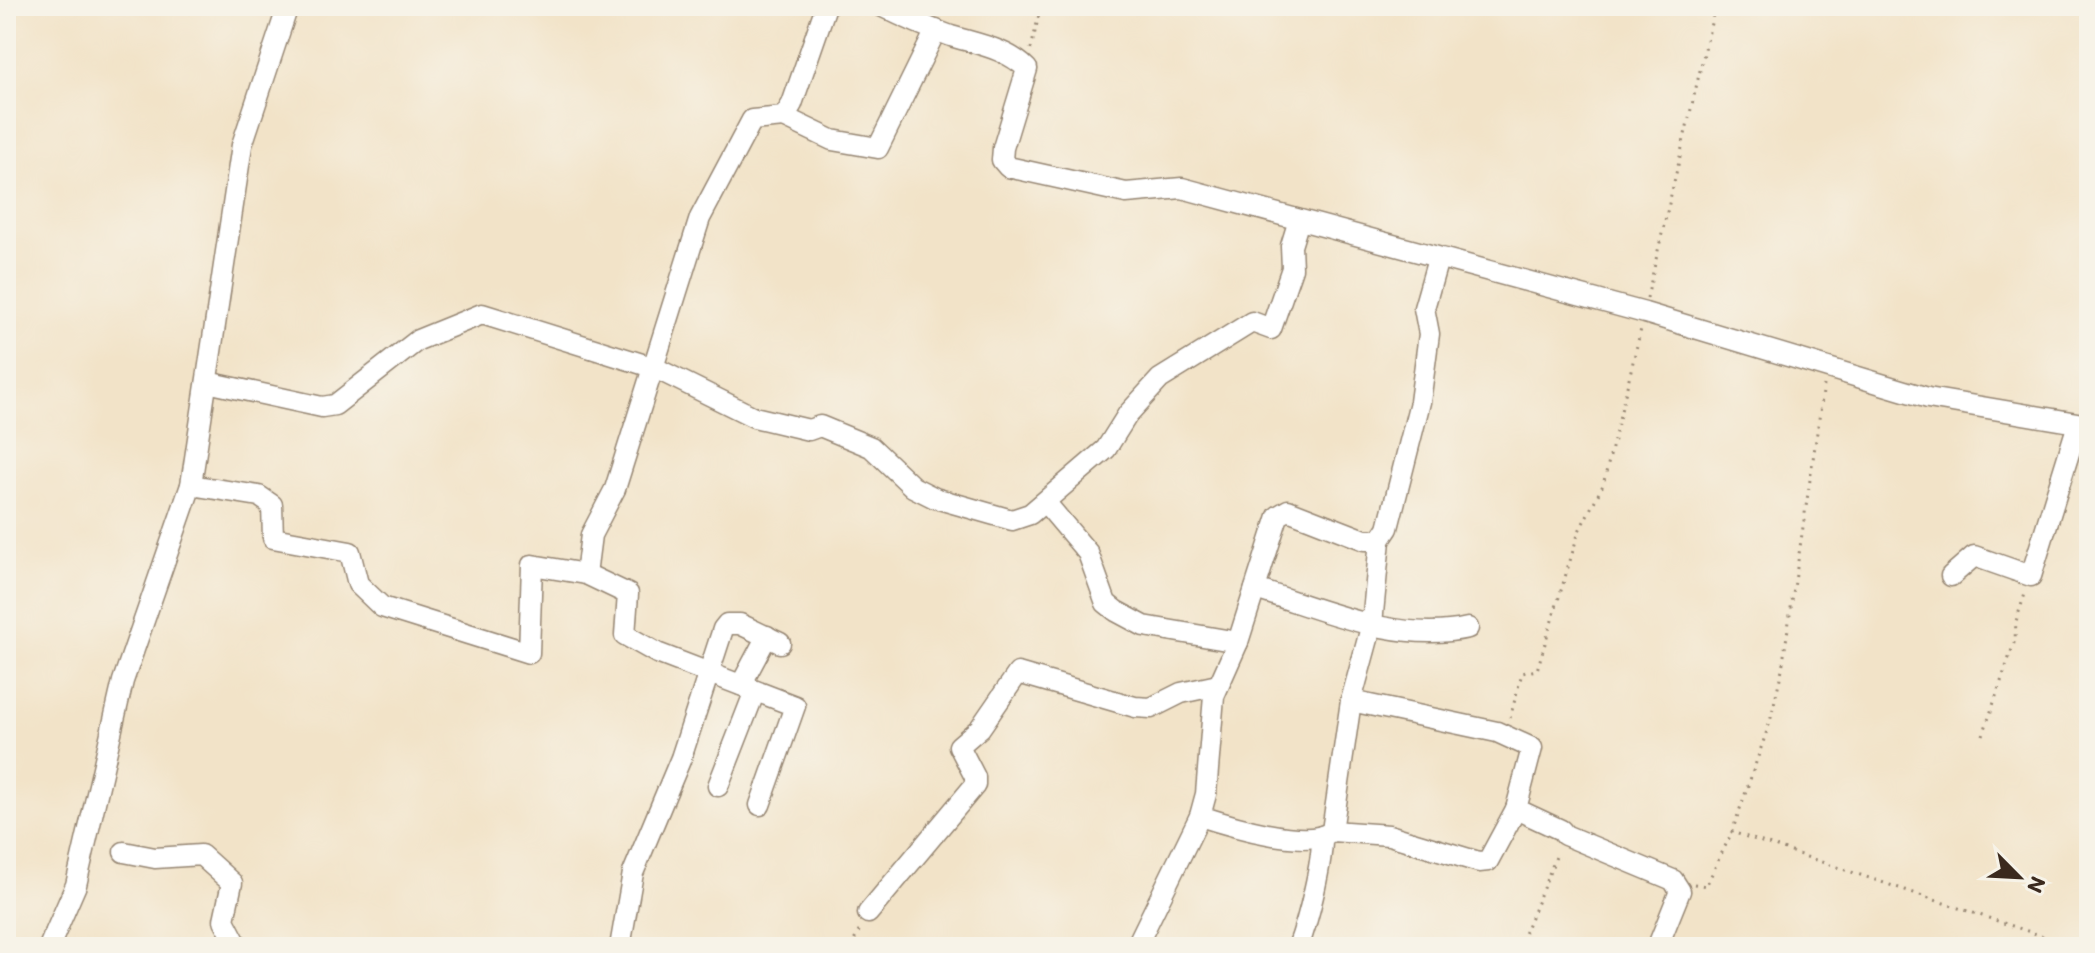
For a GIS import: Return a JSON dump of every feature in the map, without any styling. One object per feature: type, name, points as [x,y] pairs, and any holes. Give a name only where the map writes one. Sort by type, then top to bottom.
[{"type":"street","points":[[49,947],[76,885],[123,681],[191,485],[242,145],[288,6]]},
{"type":"street","points":[[784,117],[792,104],[826,6]]},
{"type":"street","points":[[881,6],[1019,60],[1027,69],[1003,148],[1002,160],[1008,167],[1126,193],[1182,188],[1645,313],[1928,398],[2084,424],[2031,576],[1974,556],[1951,576]]},
{"type":"street","points":[[586,574],[591,535],[615,489],[700,218],[752,120],[784,117],[832,140],[878,148],[936,30]]},
{"type":"street","points":[[207,382],[322,407],[335,405],[418,340],[482,314],[655,368],[754,417],[809,430],[820,426],[871,447],[913,487],[935,498],[1012,520],[1030,514],[1106,449],[1128,414],[1160,379],[1236,329],[1252,322],[1271,329],[1292,268],[1291,246],[1299,220]]},
{"type":"street","points":[[1298,947],[1313,897],[1351,701],[1372,624],[1380,540],[1392,517],[1413,440],[1427,362],[1429,334],[1424,308],[1438,259]]},
{"type":"street","points":[[191,485],[259,496],[272,505],[273,538],[350,552],[358,584],[382,607],[529,653],[532,565],[586,574],[628,594],[625,635],[657,653],[795,706],[760,805]]},
{"type":"street","points":[[1045,502],[1088,553],[1106,603],[1116,611],[1144,626],[1238,642]]},
{"type":"street","points":[[1136,947],[1200,816],[1206,794],[1209,729],[1218,685],[1238,642],[1278,516],[1288,510],[1365,540],[1380,540]]},
{"type":"street","points":[[1255,589],[1372,624],[1438,635],[1468,628]]},
{"type":"street","points":[[620,947],[633,873],[681,758],[727,624],[740,624],[774,640],[748,688],[718,786]]},
{"type":"street","points":[[868,913],[975,785],[975,777],[959,746],[980,728],[1018,673],[1135,707],[1151,708],[1181,693],[1218,685]]},
{"type":"street","points":[[1200,816],[1290,837],[1327,833],[1389,835],[1431,850],[1488,861],[1516,809],[1532,748],[1497,732],[1351,701]]},
{"type":"street","points":[[1516,809],[1561,830],[1565,835],[1673,880],[1680,891],[1659,943]]},
{"type":"street","points":[[124,852],[155,858],[201,855],[232,883],[224,920],[235,941]]},
{"type":"path","points":[[1027,69],[1041,6]]},
{"type":"path","points":[[1487,13],[1488,6]]},
{"type":"path","points":[[1497,732],[1508,724],[1522,673],[1537,670],[1579,531],[1603,485],[1645,313],[1660,230],[1715,6]]},
{"type":"path","points":[[2089,228],[2086,248],[2089,249]]},
{"type":"path","points":[[1673,880],[1706,886],[1732,832],[1770,722],[1782,669],[1826,367]]},
{"type":"path","points":[[1983,735],[2015,640],[2016,621],[2031,576]]},
{"type":"path","points":[[1732,832],[2075,947]]},
{"type":"path","points":[[1535,947],[1521,941],[1565,835]]},
{"type":"path","points":[[851,947],[868,913]]}]
